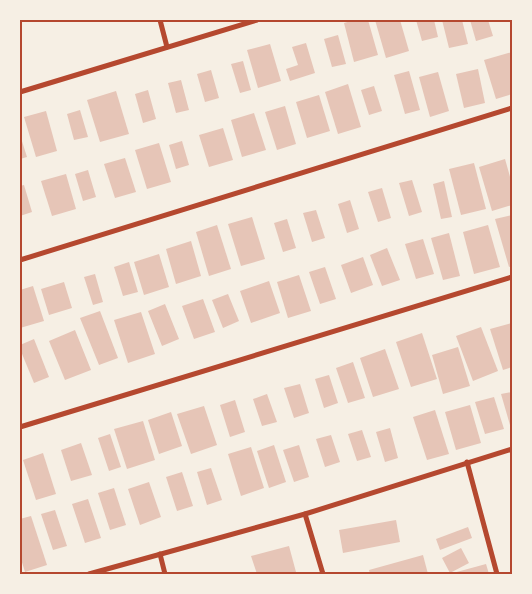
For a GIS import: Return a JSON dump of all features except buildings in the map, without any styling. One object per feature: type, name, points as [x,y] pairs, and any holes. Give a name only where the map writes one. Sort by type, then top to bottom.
[{"type":"street","points":[[160,20],[167,47]]},
{"type":"street","points":[[20,92],[257,20]]},
{"type":"street","points":[[20,260],[512,108]]},
{"type":"street","points":[[20,427],[512,277]]},
{"type":"street","points":[[89,574],[305,514],[512,449]]},
{"type":"street","points":[[467,462],[497,574]]},
{"type":"street","points":[[305,514],[322,574]]},
{"type":"street","points":[[160,554],[165,574]]}]
